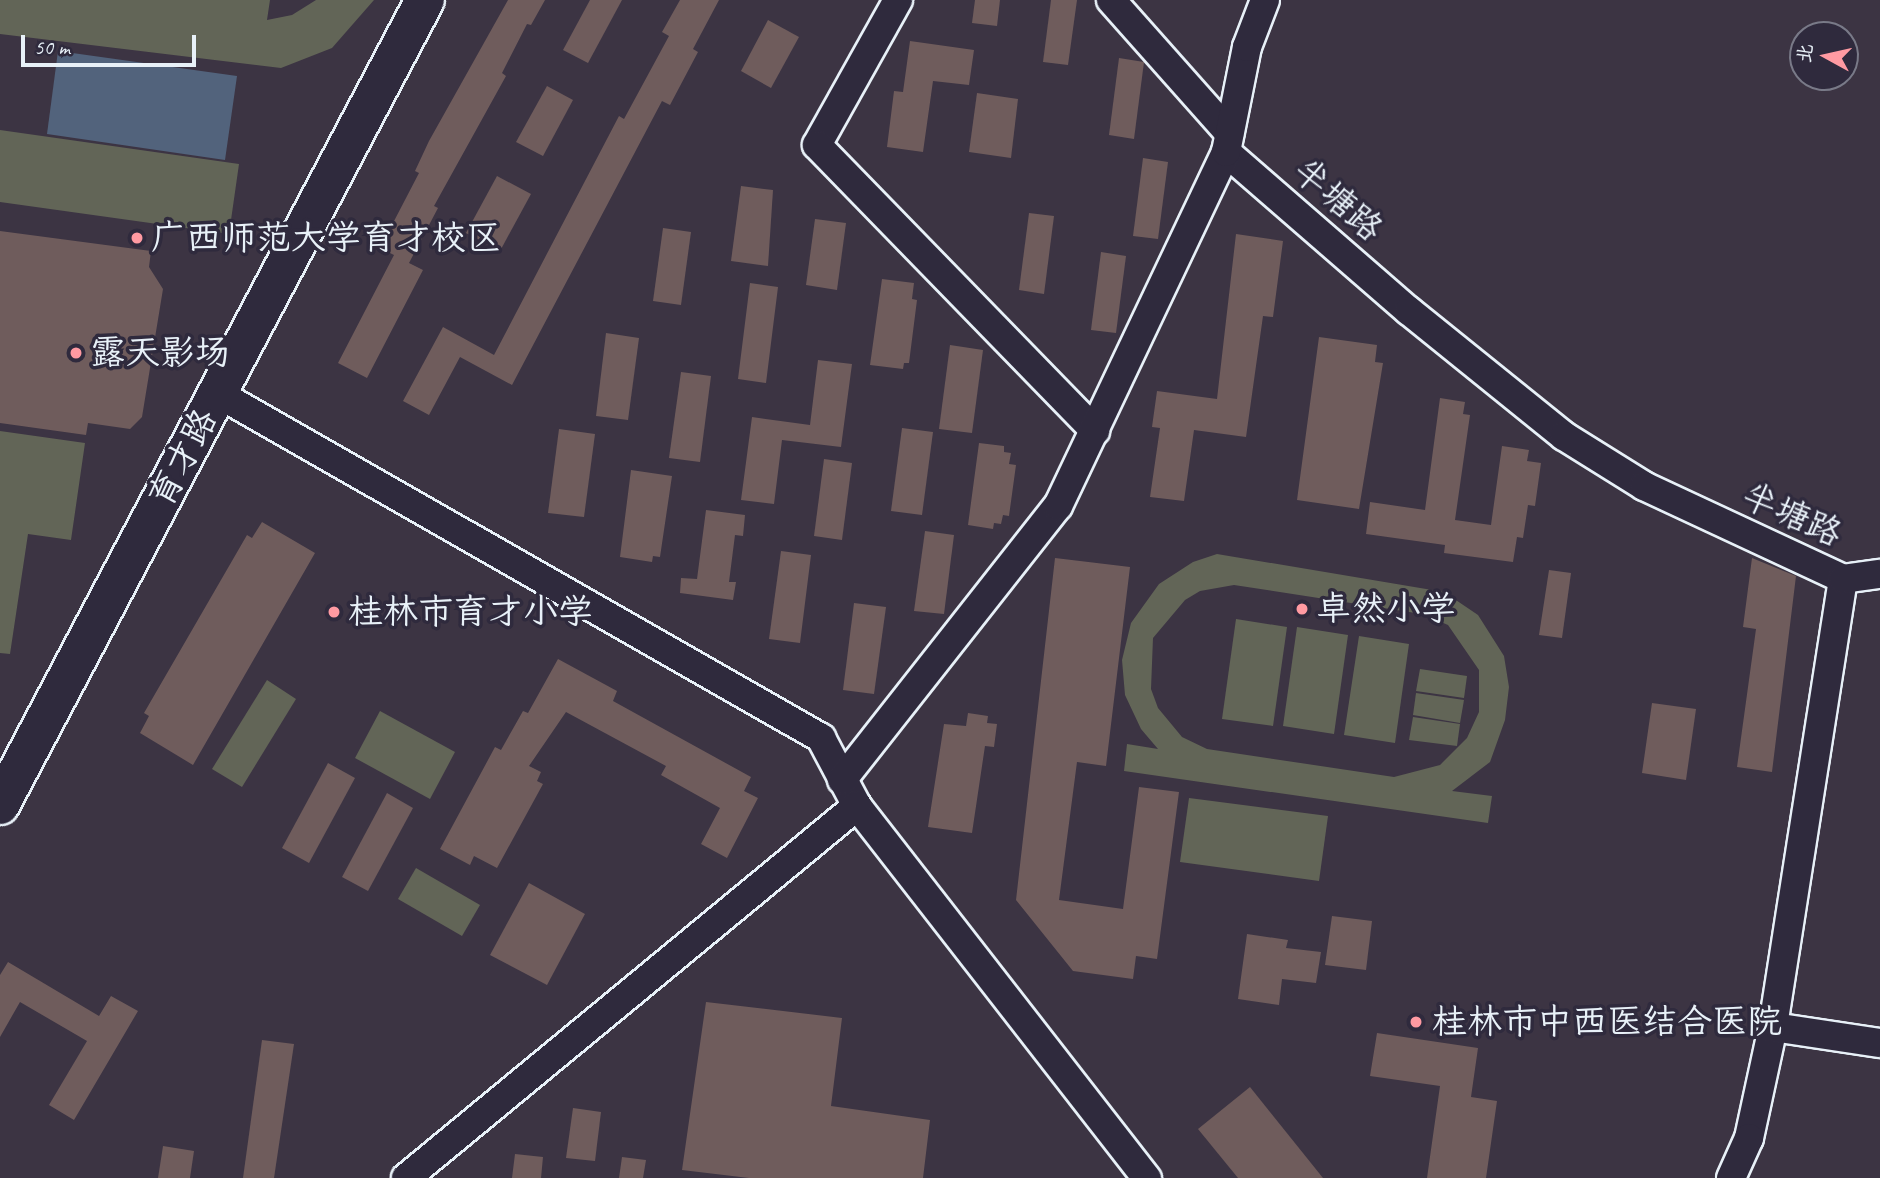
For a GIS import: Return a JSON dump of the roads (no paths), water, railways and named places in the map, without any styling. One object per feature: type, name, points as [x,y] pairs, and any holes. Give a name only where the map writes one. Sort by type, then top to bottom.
[{"type":"main road","name":"育才路","points":[[0,805],[425,0]]},
{"type":"street","points":[[898,0],[817,145],[1095,430]]},
{"type":"street","name":"半塘路","points":[[1111,0],[1227,142],[1420,320],[1564,436],[1644,486],[1843,579],[1773,1027],[1749,1138],[1731,1178]]},
{"type":"street","points":[[842,780],[1058,506],[1227,142],[1247,47],[1265,0]]},
{"type":"street","points":[[217,393],[821,738],[857,807],[1147,1178]]},
{"type":"street","points":[[1843,579],[1880,574]]},
{"type":"street","points":[[406,1178],[857,807]]},
{"type":"street","points":[[1773,1027],[1880,1043]]},
{"type":"water","points":[[58,51],[237,76],[225,160],[47,134]]},
{"type":"place","name":"广西师范大学育才校区","points":[[137,238]]},
{"type":"place","name":"露天影场","points":[[76,353]]},
{"type":"place","name":"卓然小学","points":[[1302,609]]},
{"type":"place","name":"桂林市育才小学","points":[[334,612]]},
{"type":"place","name":"桂林市中西医结合医院","points":[[1416,1022]]}]
